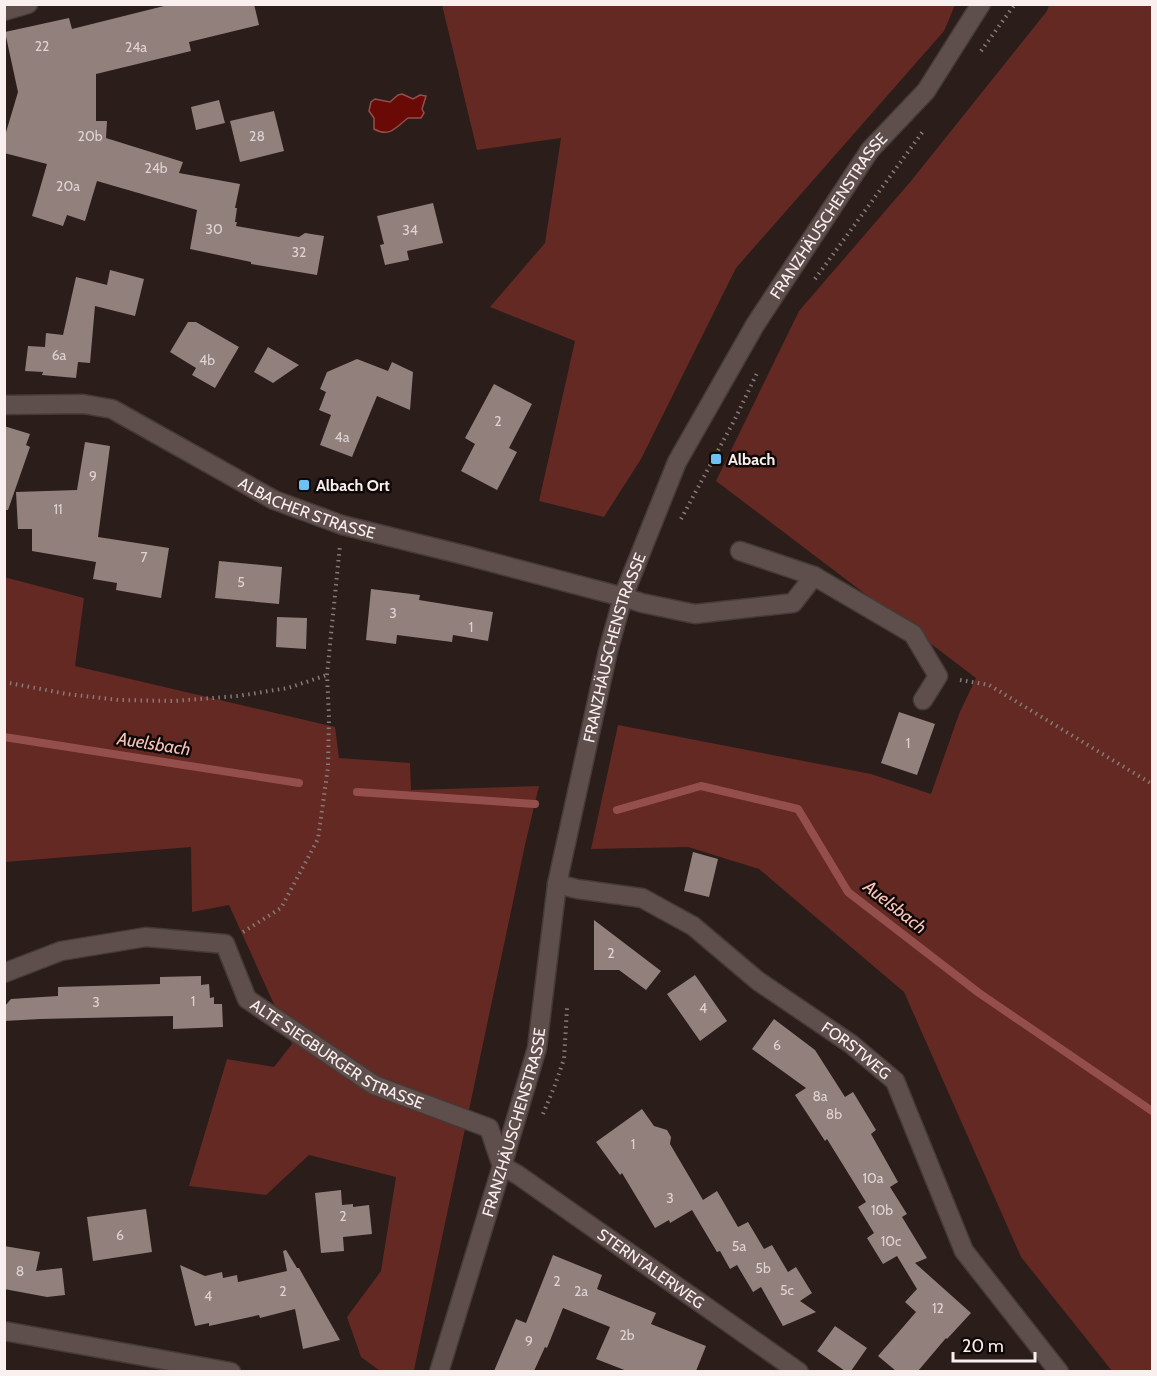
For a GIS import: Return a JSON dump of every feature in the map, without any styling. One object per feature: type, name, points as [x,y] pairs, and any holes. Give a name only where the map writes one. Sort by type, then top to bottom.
[{"type":"street","points":[[4,11],[28,4]]},
{"type":"street","name":"FRANZHÄUSCHENSTRASSE","points":[[438,1371],[537,1048],[557,884],[608,651],[623,597],[677,462],[755,325],[870,150],[926,91],[981,4]]},
{"type":"street","name":"ALBACHER STRASSE","points":[[4,405],[83,404],[112,410],[274,500],[342,525],[642,603],[695,614],[793,603],[814,576]]},
{"type":"street","points":[[740,551],[814,576],[913,634],[938,676],[923,700]]},
{"type":"street","name":"FORSTWEG","points":[[557,884],[642,898],[693,926],[758,981],[851,1044],[895,1081],[964,1251],[1059,1371]]},
{"type":"street","points":[[4,973],[61,951],[146,937],[225,944]]},
{"type":"street","name":"ALTE SIEGBURGER STRASSE","points":[[225,944],[247,999],[374,1085],[489,1128],[502,1166]]},
{"type":"street","name":"STERNTALERWEG","points":[[502,1166],[799,1371]]},
{"type":"street","points":[[4,1331],[231,1371]]},
{"type":"path","points":[[980,52],[1015,4]]},
{"type":"path","points":[[808,288],[926,128]]},
{"type":"path","points":[[680,520],[760,367]]},
{"type":"path","points":[[225,944],[281,908],[318,839],[328,767],[327,675],[342,525]]},
{"type":"path","points":[[4,682],[67,694],[119,700],[174,701],[238,696],[288,688],[327,675]]},
{"type":"path","points":[[938,676],[989,685],[1152,784]]},
{"type":"path","points":[[543,1115],[564,1059],[567,1000]]},
{"type":"shaded area","points":[[442,5],[955,5],[944,31],[736,268],[641,459],[604,517],[539,501],[575,341],[490,307],[545,243],[561,138],[477,150]]},
{"type":"shaded area","points":[[1049,5],[1152,5],[1152,1371],[1112,1371],[1021,1257],[904,992],[759,869],[688,847],[591,849],[618,725],[871,774],[931,794],[959,714],[976,678],[716,481],[799,311],[911,181],[1047,11]]},
{"type":"shaded area","points":[[402,94],[413,99],[420,95],[426,96],[422,109],[424,113],[421,118],[408,118],[389,132],[374,129],[374,118],[369,111],[371,102],[375,99],[390,102]]},
{"type":"shaded area","points":[[4,577],[84,598],[75,666],[335,727],[339,758],[410,763],[411,790],[539,786],[414,1370],[380,1371],[361,1357],[347,1317],[381,1271],[396,1177],[309,1155],[266,1195],[189,1186],[227,1059],[274,1067],[292,1044],[229,905],[192,912],[191,847],[5,862]]},
{"type":"building","points":[[172,4],[254,4],[259,25],[189,42],[191,51],[96,74],[96,121],[107,121],[106,138],[183,162],[179,173],[240,184],[235,208],[237,208],[236,226],[299,237],[305,233],[324,236],[317,275],[251,264],[251,262],[190,249],[197,210],[97,181],[85,221],[67,215],[63,226],[32,216],[47,164],[4,153],[4,139],[18,92],[5,32],[69,18],[72,29]]},
{"type":"building","points":[[219,100],[225,123],[196,130],[191,107]]},
{"type":"building","points":[[274,111],[284,151],[240,162],[230,121]]},
{"type":"building","points":[[433,203],[443,243],[407,251],[409,260],[385,265],[380,245],[384,244],[377,216]]},
{"type":"building","points":[[110,270],[144,279],[135,316],[95,306],[90,363],[78,362],[76,378],[25,371],[28,346],[45,347],[46,333],[63,335],[76,277],[107,285]]},
{"type":"building","points":[[188,322],[196,322],[239,347],[215,388],[192,375],[196,368],[170,352]]},
{"type":"building","points":[[268,347],[299,365],[273,383],[254,372]]},
{"type":"building","points":[[357,359],[388,371],[392,362],[413,372],[410,410],[377,396],[352,457],[320,445],[331,415],[319,410],[326,392],[320,389],[327,372]]},
{"type":"building","points":[[494,384],[532,404],[509,448],[517,452],[497,490],[461,471],[475,444],[465,438]]},
{"type":"building","points":[[4,426],[30,434],[26,445],[30,447],[8,510],[4,510]]},
{"type":"building","points":[[85,442],[110,446],[98,537],[169,548],[161,598],[116,590],[117,583],[93,579],[96,562],[32,551],[32,529],[18,529],[16,492],[77,490]]},
{"type":"building","points":[[219,561],[282,567],[279,604],[215,598]]},
{"type":"building","points":[[371,589],[420,595],[419,600],[493,612],[488,641],[453,635],[452,642],[397,635],[396,644],[366,640]]},
{"type":"building","points":[[277,617],[307,618],[306,649],[276,647]]},
{"type":"building","points":[[899,712],[935,724],[917,775],[881,763]]},
{"type":"building","points":[[693,852],[718,859],[709,897],[684,891]]},
{"type":"building","points":[[594,920],[661,971],[646,990],[619,970],[594,970]]},
{"type":"building","points":[[695,975],[727,1021],[700,1041],[667,994]]},
{"type":"building","points":[[201,976],[201,985],[209,984],[210,998],[214,997],[214,1004],[222,1004],[223,1027],[173,1029],[173,1016],[4,1021],[4,1007],[11,999],[58,996],[58,987],[160,984],[160,977]]},
{"type":"building","points":[[774,1019],[815,1050],[845,1097],[853,1092],[876,1130],[871,1134],[898,1182],[890,1187],[907,1214],[902,1217],[927,1258],[915,1263],[971,1313],[918,1371],[896,1371],[878,1356],[916,1312],[905,1302],[917,1289],[897,1256],[883,1264],[867,1238],[874,1233],[858,1207],[866,1202],[827,1139],[825,1141],[795,1095],[806,1088],[752,1049]]},
{"type":"building","points":[[642,1109],[654,1126],[667,1130],[671,1137],[670,1144],[703,1200],[717,1191],[738,1227],[748,1222],[764,1249],[772,1245],[788,1272],[796,1267],[812,1293],[800,1301],[816,1312],[783,1326],[761,1287],[753,1292],[737,1265],[730,1269],[692,1210],[670,1223],[669,1220],[655,1228],[622,1173],[620,1175],[596,1142]]},
{"type":"building","points":[[341,1190],[342,1205],[353,1204],[353,1207],[369,1205],[372,1234],[343,1237],[344,1251],[321,1253],[315,1193]]},
{"type":"building","points":[[146,1209],[152,1252],[93,1261],[87,1217]]},
{"type":"building","points":[[4,1246],[40,1252],[36,1271],[62,1268],[65,1295],[47,1297],[4,1289]]},
{"type":"building","points":[[286,1250],[299,1268],[340,1340],[303,1349],[295,1309],[260,1318],[259,1315],[209,1326],[209,1323],[195,1326],[180,1265],[205,1276],[222,1272],[223,1278],[237,1275],[238,1282],[287,1271],[283,1251]]},
{"type":"building","points":[[553,1255],[602,1275],[597,1289],[656,1313],[651,1324],[706,1346],[696,1371],[627,1371],[596,1359],[610,1327],[563,1308],[547,1348],[545,1347],[534,1371],[494,1371],[516,1319],[526,1323]]},
{"type":"building","points":[[835,1326],[867,1348],[851,1371],[845,1371],[817,1351]]},
{"type":"waterway","name":"Auelsbach","points":[[4,737],[299,783]]},
{"type":"waterway","name":"Auelsbach","points":[[617,810],[701,786],[798,809],[848,892],[979,993],[1152,1111]]},
{"type":"waterway","name":"Auelsbach","points":[[357,792],[535,804]]},
{"type":"place","name":"Albach","points":[[716,459]]},
{"type":"place","name":"Albach Ort","points":[[304,485]]}]
